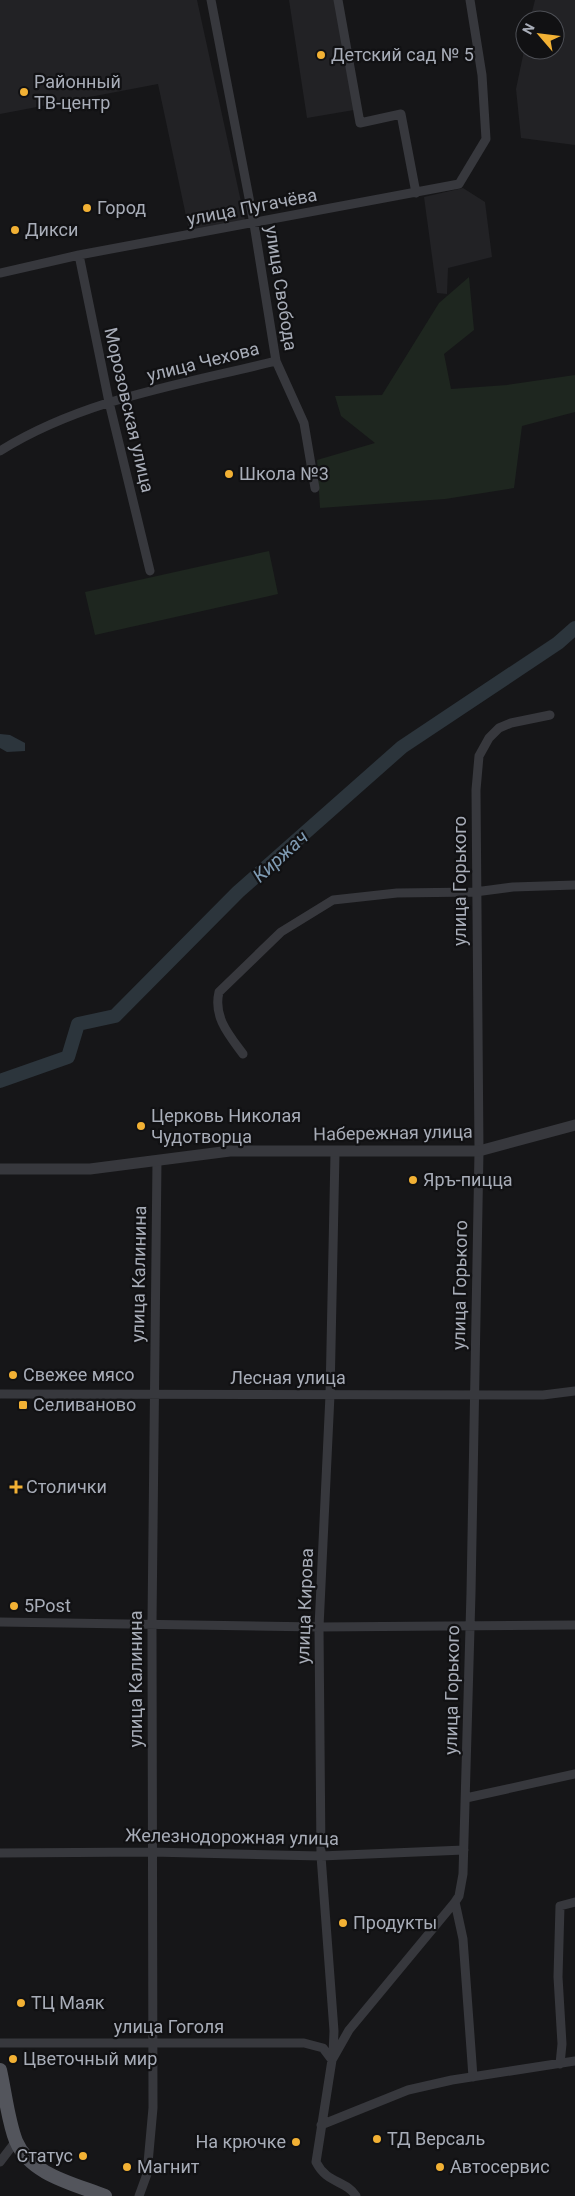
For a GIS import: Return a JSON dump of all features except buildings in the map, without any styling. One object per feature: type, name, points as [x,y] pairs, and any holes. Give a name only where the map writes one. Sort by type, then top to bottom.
[{"type":"main road","points":[[0,2070],[16,2141],[24,2154],[37,2167],[106,2196]]},
{"type":"street","name":"улица Свобода","points":[[211,0],[254,224],[276,361],[304,422],[316,488]]},
{"type":"street","points":[[338,0],[360,123],[401,114],[416,193]]},
{"type":"street","name":"улица Пугачёва","points":[[0,273],[79,255],[254,224],[459,184],[486,139],[482,75],[470,0]]},
{"type":"street","name":"Морозовская улица","points":[[79,255],[109,402],[150,571]]},
{"type":"street","name":"улица Чехова","points":[[0,451],[32,431],[109,402],[276,361]]},
{"type":"street","name":"улица Горького","points":[[356,2196],[354,2191],[327,2178],[316,2162],[332,2060],[349,2030],[459,1896],[464,1850],[479,1150],[475,892],[476,790],[479,756],[489,738],[499,728],[511,723],[550,715]]},
{"type":"street","points":[[243,1054],[223,1026],[218,1012],[218,992],[281,932],[333,900],[397,893],[475,892],[513,887],[575,885]]},
{"type":"street","name":"Набережная улица","points":[[0,1169],[90,1169],[230,1151],[335,1153],[479,1150],[575,1125]]},
{"type":"street","name":"улица Кирова","points":[[332,2060],[334,2031],[321,1856],[319,1627],[330,1395],[335,1153]]},
{"type":"street","name":"улица Калинина","points":[[139,2196],[147,2174],[153,2108],[152,1623],[157,1160]]},
{"type":"street","name":"Лесная улица","points":[[0,1394],[543,1395],[575,1391]]},
{"type":"street","points":[[0,1622],[319,1627],[575,1625]]},
{"type":"street","points":[[466,1798],[575,1774]]},
{"type":"street","name":"Железнодорожная улица","points":[[0,1853],[152,1852],[321,1856],[464,1850]]},
{"type":"street","name":"улица Горького","points":[[455,1902],[463,1939],[474,2077]]},
{"type":"street","points":[[560,2064],[562,2044],[558,1977],[560,1906],[575,1902]]},
{"type":"street","name":"улица Гоголя","points":[[0,2043],[304,2043],[323,2048],[332,2060]]},
{"type":"street","points":[[321,2124],[408,2090],[452,2080],[575,2062]]},
{"type":"street","points":[[0,2162],[16,2141]]},
{"type":"shaded area","points":[[0,0],[197,0],[245,220],[189,230],[158,84],[0,114]]},
{"type":"shaded area","name":"Детский сад № 5","points":[[289,0],[335,0],[354,110],[307,118]]},
{"type":"shaded area","points":[[535,0],[575,0],[575,145],[521,138],[516,89],[522,60],[565,60],[565,10],[532,10]]},
{"type":"shaded area","points":[[463,188],[485,202],[492,257],[448,268],[447,294],[437,293],[424,197]]},
{"type":"shaded area","points":[[469,277],[474,330],[444,354],[451,389],[507,385],[575,375],[575,412],[522,426],[514,488],[445,499],[320,508],[317,460],[375,443],[341,416],[335,396],[382,395],[439,303]]},
{"type":"shaded area","points":[[269,551],[278,594],[95,635],[85,592]]},
{"type":"shaded area","points":[[0,734],[10,735],[25,743],[25,751],[7,752],[0,748]]},
{"type":"waterway","name":"Киржач","points":[[0,1081],[68,1057],[78,1024],[115,1016],[238,892],[402,747],[558,643],[575,628]]},
{"type":"place","name":"Детский сад № 5","points":[[321,55]]},
{"type":"place","name":"Районный ТВ-центр","points":[[24,92]]},
{"type":"place","name":"Город","points":[[87,208]]},
{"type":"place","name":"Дикси","points":[[15,230]]},
{"type":"place","name":"Школа №3","points":[[229,474]]},
{"type":"place","name":"Церковь Николая Чудотворца","points":[[141,1126]]},
{"type":"place","name":"Яръ-пицца","points":[[413,1180]]},
{"type":"place","name":"Свежее мясо","points":[[13,1375]]},
{"type":"place","name":"Селиваново","points":[[23,1405]]},
{"type":"place","name":"Столички","points":[[16,1487]]},
{"type":"place","name":"5Post","points":[[14,1606]]},
{"type":"place","name":"Продукты","points":[[343,1923]]},
{"type":"place","name":"ТЦ Маяк","points":[[21,2003]]},
{"type":"place","name":"Цветочный мир","points":[[13,2059]]},
{"type":"place","name":"ТД Версаль","points":[[377,2139]]},
{"type":"place","name":"На крючке","points":[[296,2142]]},
{"type":"place","name":"Статус","points":[[83,2156]]},
{"type":"place","name":"Магнит","points":[[127,2167]]},
{"type":"place","name":"Автосервис","points":[[440,2167]]}]
